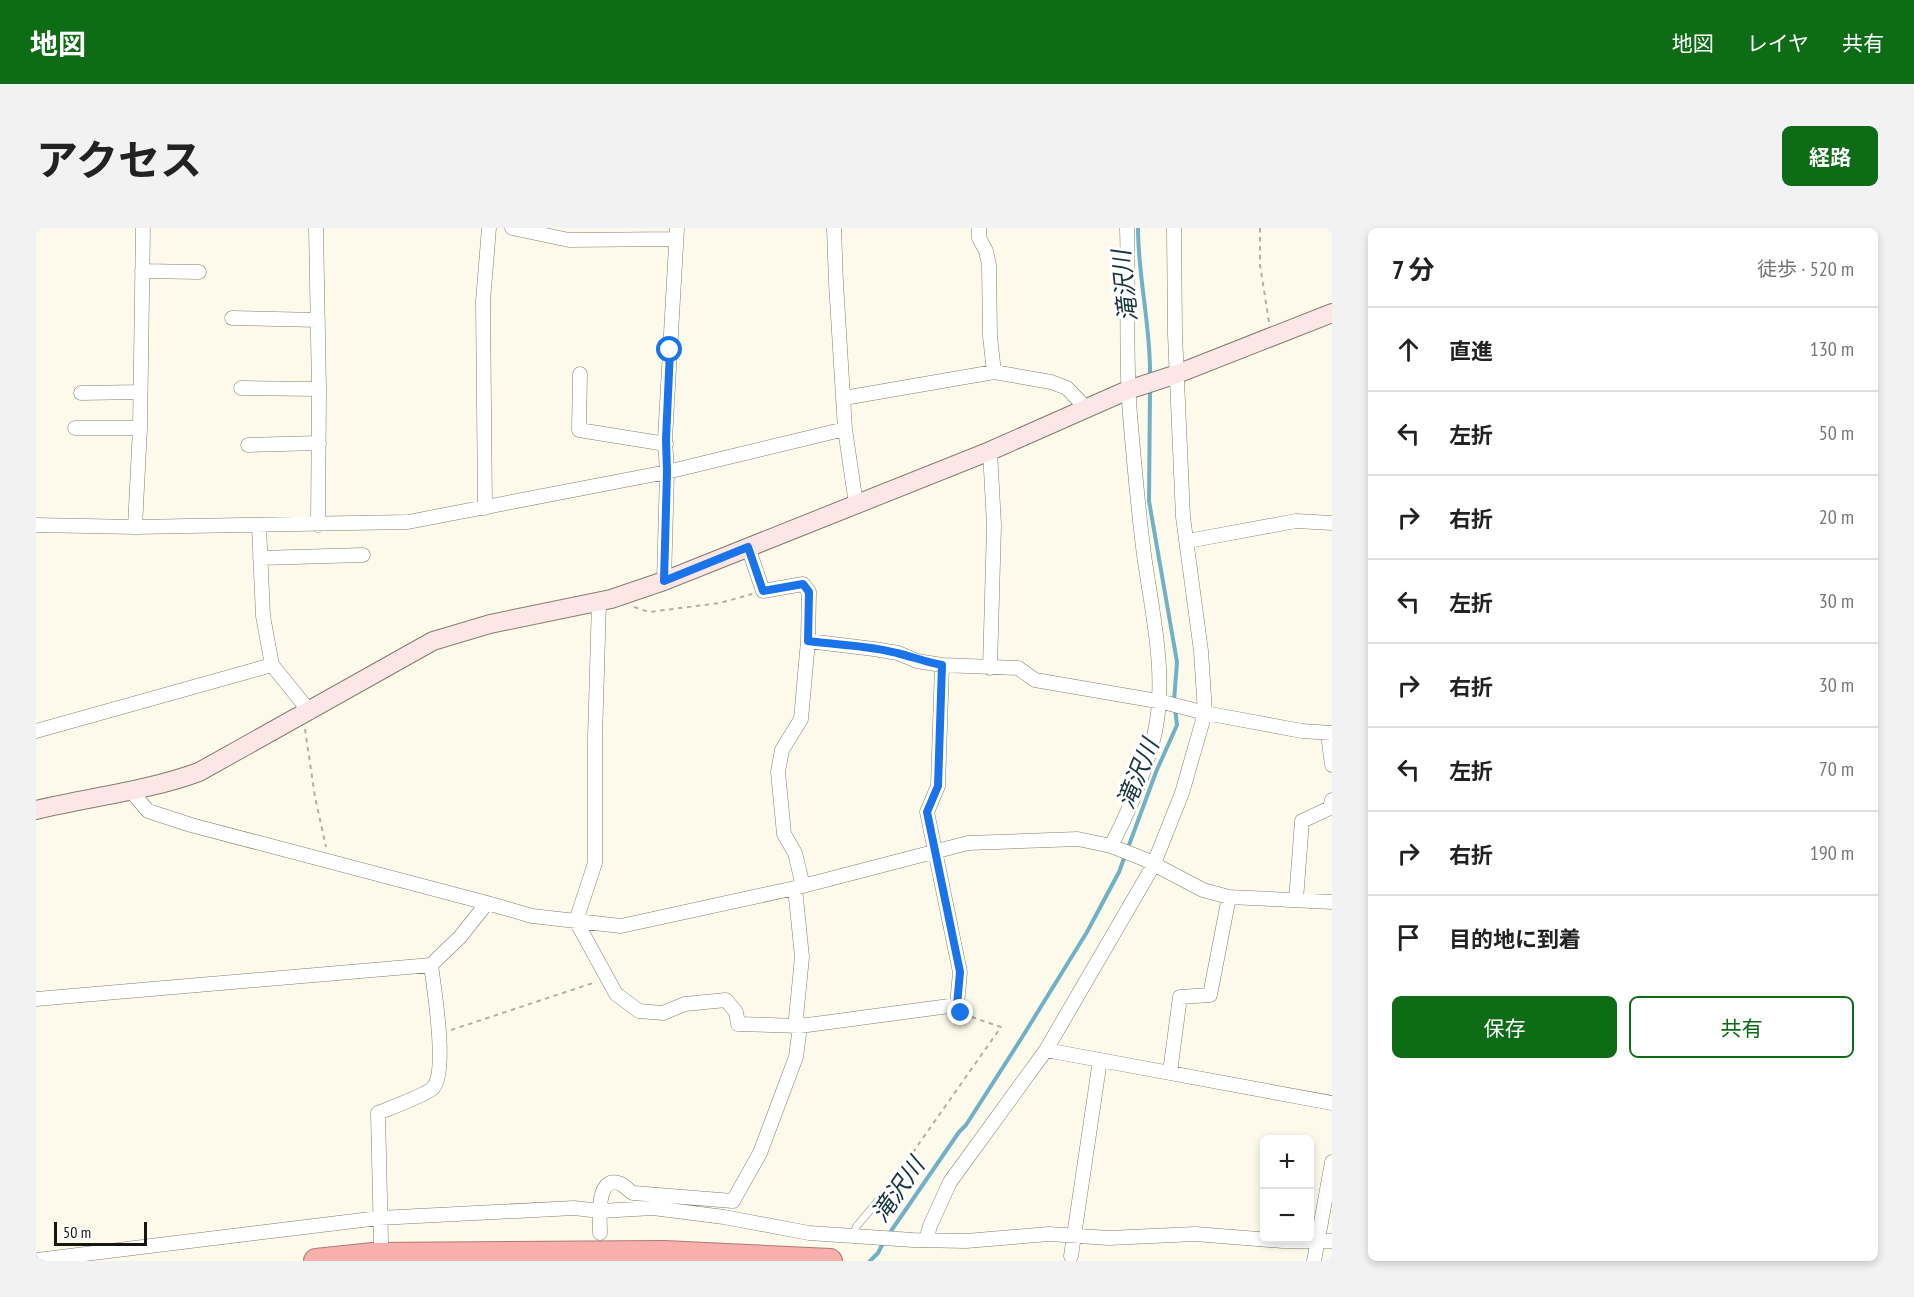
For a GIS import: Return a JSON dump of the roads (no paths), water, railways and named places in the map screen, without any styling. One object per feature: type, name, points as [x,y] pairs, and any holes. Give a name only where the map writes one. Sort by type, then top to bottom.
[{"type":"highway","points":[[316,1261],[373,1255],[652,1253],[830,1261]]},
{"type":"street","points":[[135,527],[140,428],[143,228]]},
{"type":"street","points":[[316,228],[319,389],[318,525]]},
{"type":"street","points":[[485,508],[483,301],[489,228]]},
{"type":"street","points":[[512,228],[569,240],[677,234],[666,444],[664,581]]},
{"type":"street","points":[[834,228],[845,429],[856,504]]},
{"type":"street","points":[[979,228],[979,238],[986,251],[989,265],[990,336],[994,372]]},
{"type":"street","points":[[1114,848],[1147,763],[1161,702],[1138,511],[1128,390],[1129,281],[1126,228]]},
{"type":"street","points":[[920,1240],[930,1226],[950,1182],[1046,1050],[1149,862],[1182,793],[1205,713],[1203,669],[1188,541],[1183,517],[1174,228]]},
{"type":"street","points":[[142,271],[199,272]]},
{"type":"street","points":[[36,810],[75,800],[172,782],[199,772],[433,641],[490,624],[605,601],[664,581],[990,451],[1128,390],[1177,374],[1332,314]]},
{"type":"street","points":[[232,318],[318,320]]},
{"type":"street","points":[[844,398],[994,372],[1051,382],[1066,388],[1086,408]]},
{"type":"street","points":[[580,374],[579,430],[666,444]]},
{"type":"street","points":[[241,388],[319,389]]},
{"type":"street","points":[[81,393],[140,392]]},
{"type":"street","points":[[75,428],[140,428]]},
{"type":"street","points":[[36,525],[259,526],[408,522],[667,472],[845,429]]},
{"type":"street","points":[[248,445],[319,443]]},
{"type":"street","points":[[990,451],[994,525],[990,668]]},
{"type":"street","points":[[1188,541],[1296,521],[1332,523]]},
{"type":"street","points":[[259,526],[262,616],[272,665],[306,713]]},
{"type":"street","points":[[600,1233],[600,1196],[604,1188],[615,1183],[633,1193],[733,1201],[760,1153],[796,1057],[800,1026],[796,1018],[802,957],[799,887],[795,852],[784,834],[778,772],[782,750],[801,719],[808,641],[809,592],[803,584],[763,591],[748,547]]},
{"type":"street","points":[[260,558],[363,555]]},
{"type":"street","points":[[605,601],[595,738],[595,863],[576,921],[616,994],[639,1011],[663,1013],[685,1004],[726,1000],[736,1012],[738,1024],[800,1026],[957,1005],[960,972],[927,812],[938,786],[942,665]]},
{"type":"street","points":[[808,641],[898,653],[917,661],[942,665],[1017,669],[1035,680],[1161,702],[1205,713],[1302,731],[1330,734],[1332,765]]},
{"type":"street","points":[[36,731],[272,665]]},
{"type":"street","points":[[130,790],[148,811],[191,825],[532,916],[621,926],[799,887],[968,843],[1078,839],[1114,848],[1149,862],[1203,890],[1229,897],[1332,902]]},
{"type":"street","points":[[1296,900],[1302,821],[1330,808],[1332,800]]},
{"type":"street","points":[[1170,1072],[1180,997],[1210,995],[1229,897]]},
{"type":"street","points":[[36,999],[431,965],[460,937],[487,903]]},
{"type":"street","points":[[381,1242],[378,1113],[432,1089],[439,1079],[439,1034],[431,965]]},
{"type":"street","points":[[1046,1050],[1332,1103]]},
{"type":"street","points":[[1071,1256],[1100,1060]]},
{"type":"street","points":[[1314,1261],[1332,1162]]},
{"type":"street","points":[[36,1260],[379,1218],[574,1208],[600,1211],[653,1208],[724,1217],[809,1233],[920,1240],[966,1241],[1026,1235],[1109,1238],[1195,1234],[1332,1241]]},
{"type":"lane","points":[[857,1236],[856,1227],[887,1190]]},
{"type":"waterway","name":"滝沢川","points":[[1138,228],[1149,339],[1150,376]]},
{"type":"waterway","name":"滝沢川","points":[[1150,390],[1149,501],[1177,662],[1174,701]]},
{"type":"waterway","name":"滝沢川","points":[[889,1234],[966,1125],[1087,932],[1119,872],[1156,772],[1177,725],[1175,708]]},
{"type":"waterway","name":"滝沢川","points":[[870,1261],[878,1253],[883,1243]]}]
